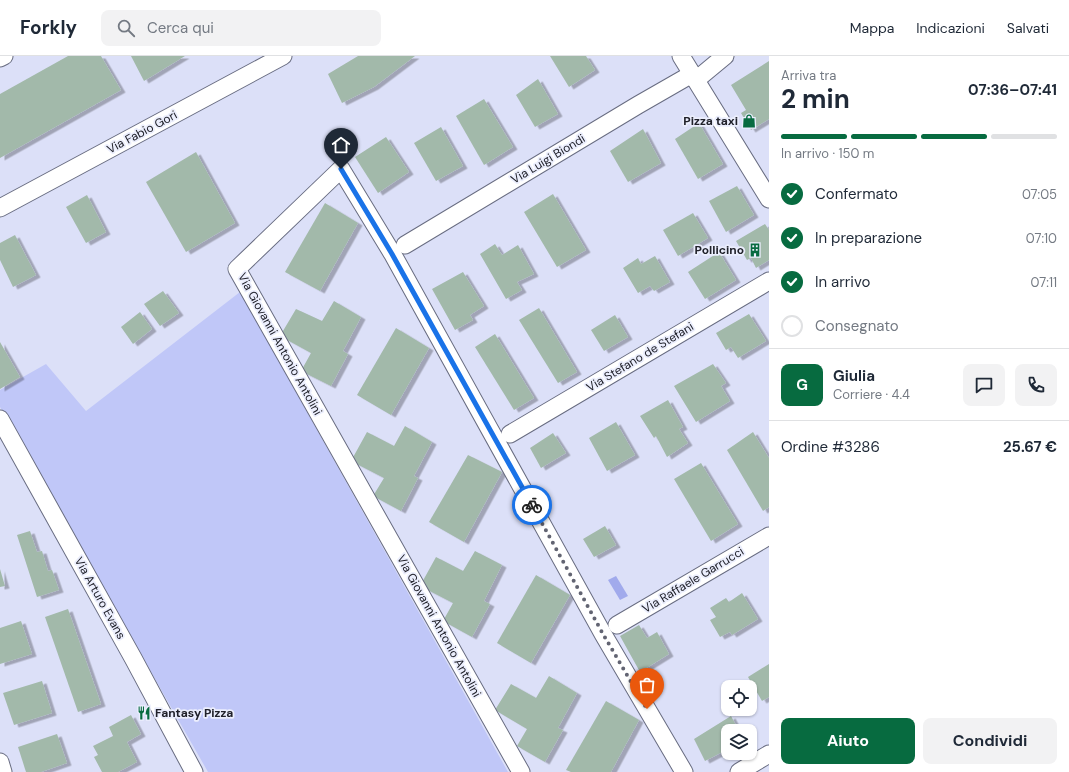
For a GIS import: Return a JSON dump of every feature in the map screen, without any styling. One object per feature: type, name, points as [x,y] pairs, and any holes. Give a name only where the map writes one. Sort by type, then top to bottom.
[{"type":"street","points":[[0,58],[4,56]]},
{"type":"street","name":"Via Fabio Gori","points":[[0,208],[261,61],[283,56]]},
{"type":"street","points":[[682,56],[769,199]]},
{"type":"street","name":"Via Luigi Biondi","points":[[405,245],[638,105],[694,77],[725,56]]},
{"type":"street","name":"Via Giovanni Antonio Antolini","points":[[521,772],[237,269],[341,169],[392,254],[603,634],[684,772]]},
{"type":"street","name":"Via Stefano de Stefani","points":[[510,434],[769,281]]},
{"type":"street","name":"Via Arturo Evans","points":[[1,424],[133,658],[194,772]]},
{"type":"street","name":"Via Raffaele Garrucci","points":[[617,625],[769,536]]},
{"type":"street","points":[[739,772],[769,754]]},
{"type":"street","points":[[0,762],[2,772]]},
{"type":"shaded area","points":[[240,292],[508,772],[208,772],[0,407],[0,390],[46,364],[86,411]]},
{"type":"shaded area","points":[[616,576],[628,596],[620,600],[608,580]]},
{"type":"building","points":[[68,56],[101,56],[121,90],[0,158],[0,94]]},
{"type":"building","points":[[131,56],[185,56],[144,81]]},
{"type":"building","points":[[358,56],[415,56],[374,87],[342,103],[328,74]]},
{"type":"building","points":[[550,56],[586,56],[595,70],[569,87]]},
{"type":"building","points":[[769,61],[769,119],[751,130],[741,113],[746,110],[731,85]]},
{"type":"building","points":[[538,79],[558,114],[535,127],[516,95]]},
{"type":"building","points":[[484,99],[513,147],[484,165],[456,116]]},
{"type":"building","points":[[699,123],[723,164],[698,179],[675,139]]},
{"type":"building","points":[[441,127],[463,166],[436,181],[414,143]]},
{"type":"building","points":[[643,129],[661,163],[628,182],[610,151]]},
{"type":"building","points":[[386,137],[409,172],[378,193],[355,157]]},
{"type":"building","points":[[196,152],[235,223],[186,252],[146,182]]},
{"type":"building","points":[[737,186],[754,215],[726,232],[709,201]]},
{"type":"building","points":[[553,194],[586,250],[557,267],[524,212]]},
{"type":"building","points":[[87,195],[106,232],[86,243],[66,207]]},
{"type":"building","points":[[325,203],[358,223],[320,291],[285,272]]},
{"type":"building","points":[[693,213],[708,238],[678,256],[663,230]]},
{"type":"building","name":"Pollicino","points":[[765,224],[769,230],[769,260],[756,268],[751,258],[747,260],[736,241]]},
{"type":"building","points":[[15,235],[36,275],[13,287],[0,260],[0,243]]},
{"type":"building","points":[[495,244],[502,255],[518,245],[534,274],[517,282],[522,290],[506,299],[480,254]]},
{"type":"building","points":[[719,252],[736,280],[705,299],[688,272]]},
{"type":"building","points":[[655,256],[670,282],[654,291],[650,286],[638,293],[623,268],[638,258],[641,264]]},
{"type":"building","points":[[463,272],[484,306],[470,315],[473,320],[455,330],[432,289]]},
{"type":"building","points":[[163,291],[179,313],[160,326],[144,304]]},
{"type":"building","points":[[334,301],[361,317],[343,351],[348,354],[331,386],[301,371],[311,353],[280,336],[296,309],[322,321]]},
{"type":"building","points":[[539,308],[577,372],[558,383],[519,320]]},
{"type":"building","points":[[140,312],[152,329],[133,344],[121,327]]},
{"type":"building","points":[[749,314],[766,341],[738,358],[731,347],[726,350],[716,333]]},
{"type":"building","points":[[615,315],[628,337],[604,351],[591,330]]},
{"type":"building","points":[[396,328],[429,348],[391,415],[357,395]]},
{"type":"building","points":[[495,334],[534,398],[514,410],[475,347]]},
{"type":"building","points":[[0,342],[20,377],[0,389]]},
{"type":"building","points":[[713,364],[726,383],[721,386],[730,401],[696,422],[674,386]]},
{"type":"building","points":[[668,400],[683,427],[679,429],[688,443],[667,457],[656,436],[654,438],[640,416]]},
{"type":"building","points":[[616,422],[635,455],[607,471],[589,438]]},
{"type":"building","points":[[405,426],[432,442],[414,476],[418,478],[401,511],[373,496],[384,478],[351,461],[367,432],[394,446]]},
{"type":"building","points":[[753,432],[769,458],[769,507],[763,511],[727,450]]},
{"type":"building","points":[[553,433],[566,453],[541,468],[530,448]]},
{"type":"building","points":[[468,455],[502,472],[464,542],[429,522]]},
{"type":"building","points":[[701,463],[738,524],[711,541],[674,479]]},
{"type":"building","points":[[605,526],[616,545],[594,557],[583,539]]},
{"type":"building","points":[[30,531],[37,552],[42,551],[48,571],[52,570],[59,590],[37,597],[17,535]]},
{"type":"building","points":[[475,551],[502,565],[484,601],[490,604],[472,637],[443,621],[453,603],[420,586],[436,557],[463,571]]},
{"type":"building","points":[[0,569],[5,586],[0,587]]},
{"type":"building","points":[[536,575],[570,595],[531,663],[497,643]]},
{"type":"building","points":[[742,593],[758,619],[732,635],[730,632],[720,637],[710,620],[716,617],[710,608],[726,598],[729,602]]},
{"type":"building","points":[[68,609],[101,704],[78,712],[45,617]]},
{"type":"building","points":[[21,621],[32,654],[0,664],[0,628]]},
{"type":"building","points":[[639,625],[647,638],[657,632],[669,654],[640,672],[620,636]]},
{"type":"building","points":[[769,664],[769,697],[762,701],[757,692],[757,680],[750,680],[748,677]]},
{"type":"building","points":[[549,676],[577,693],[558,728],[563,730],[545,762],[517,746],[527,729],[495,710],[511,684],[536,698]]},
{"type":"building","points":[[42,681],[52,713],[14,725],[3,693]]},
{"type":"building","points":[[606,701],[639,720],[611,772],[571,772],[566,770]]},
{"type":"building","points":[[131,715],[141,734],[127,742],[137,762],[118,772],[102,772],[94,757],[98,755],[93,746],[113,736],[109,727]]},
{"type":"building","points":[[731,716],[735,724],[721,724],[721,753],[705,761],[694,739]]},
{"type":"building","points":[[57,734],[67,763],[41,772],[26,772],[18,747]]},
{"type":"way so far","points":[[532,505],[603,634],[647,709]]},
{"type":"place","name":"Pizza taxi","points":[[749,121]]},
{"type":"place","name":"Pollicino","points":[[755,250]]},
{"type":"place","name":"Fantasy Pizza","points":[[144,713]]},
{"type":"route","points":[[341,169],[392,254],[532,505]]}]
